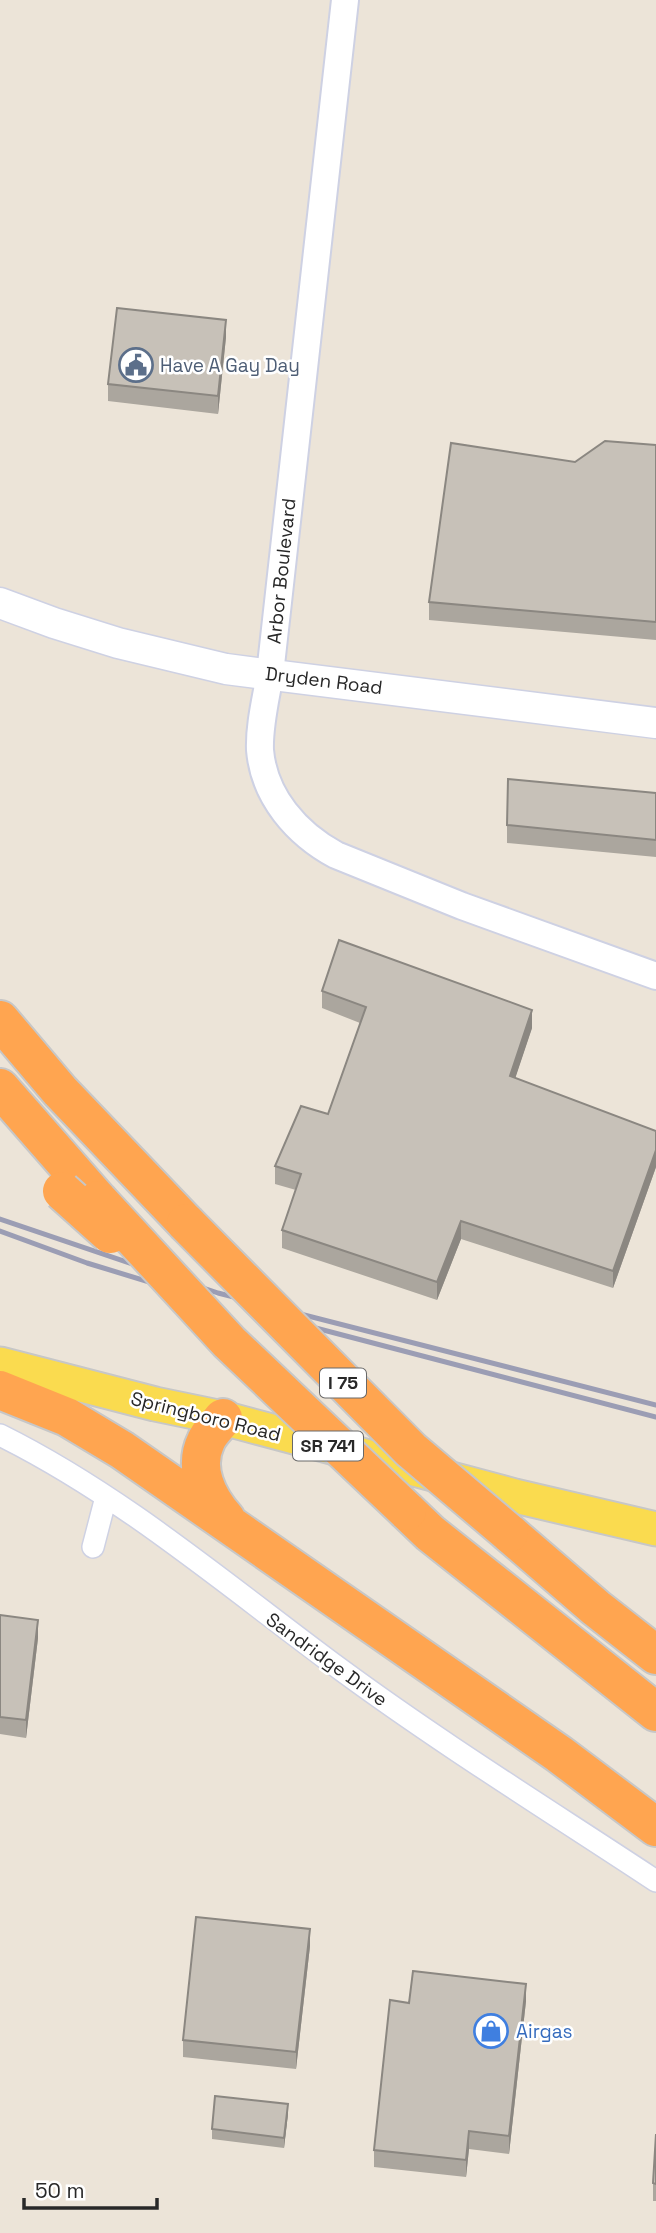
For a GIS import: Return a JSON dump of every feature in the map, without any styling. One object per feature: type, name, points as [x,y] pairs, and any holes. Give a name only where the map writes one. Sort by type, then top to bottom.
[{"type":"highway","name":"I 75","points":[[0,1020],[60,1091],[186,1223],[411,1450],[596,1608],[656,1655]]},
{"type":"highway","name":"I 75","points":[[0,1088],[98,1200],[229,1342],[430,1534],[656,1712]]},
{"type":"highway","points":[[0,1130],[62,1191],[229,1342]]},
{"type":"highway","points":[[0,1390],[78,1423],[122,1450],[559,1754],[656,1827]]},
{"type":"highway","points":[[223,1419],[206,1440],[200,1458],[202,1474],[212,1501],[239,1532]]},
{"type":"main road","name":"Dryden Road","points":[[0,603],[54,624],[118,643],[226,669],[656,723]]},
{"type":"main road","name":"Springboro Road","points":[[0,1364],[515,1496],[656,1529]]},
{"type":"street","name":"Arbor Boulevard","points":[[345,0],[261,736],[264,771],[276,800],[290,819],[318,845],[342,858],[462,906],[656,976]]},
{"type":"street","name":"Sandridge Drive","points":[[0,1435],[31,1450],[106,1497],[363,1686],[656,1881]]},
{"type":"street","points":[[93,1547],[106,1497]]},
{"type":"building","points":[[117,308],[226,320],[218,396],[108,384]]},
{"type":"building","points":[[605,441],[656,445],[656,622],[429,602],[451,443],[575,462]]},
{"type":"building","points":[[508,779],[656,793],[656,840],[507,825]]},
{"type":"building","points":[[339,940],[532,1010],[510,1076],[656,1131],[656,1150],[613,1271],[461,1221],[437,1282],[282,1230],[301,1174],[275,1166],[301,1106],[328,1114],[366,1007],[322,991]]},
{"type":"building","points":[[0,1615],[38,1620],[26,1720],[0,1717]]},
{"type":"building","points":[[196,1917],[310,1929],[296,2052],[183,2040]]},
{"type":"building","points":[[413,1971],[526,1984],[509,2136],[469,2131],[466,2160],[374,2150],[390,2000],[409,2003]]},
{"type":"building","points":[[215,2096],[288,2104],[284,2138],[212,2129]]},
{"type":"building","points":[[656,2134],[656,2184],[653,2183]]},
{"type":"railway","points":[[0,1219],[218,1293],[656,1405]]},
{"type":"railway","points":[[0,1231],[87,1263],[182,1292]]},
{"type":"railway","points":[[266,1315],[656,1417]]},
{"type":"place","name":"Have A Gay Day","points":[[136,365]]},
{"type":"place","name":"Airgas","points":[[491,2031]]}]
